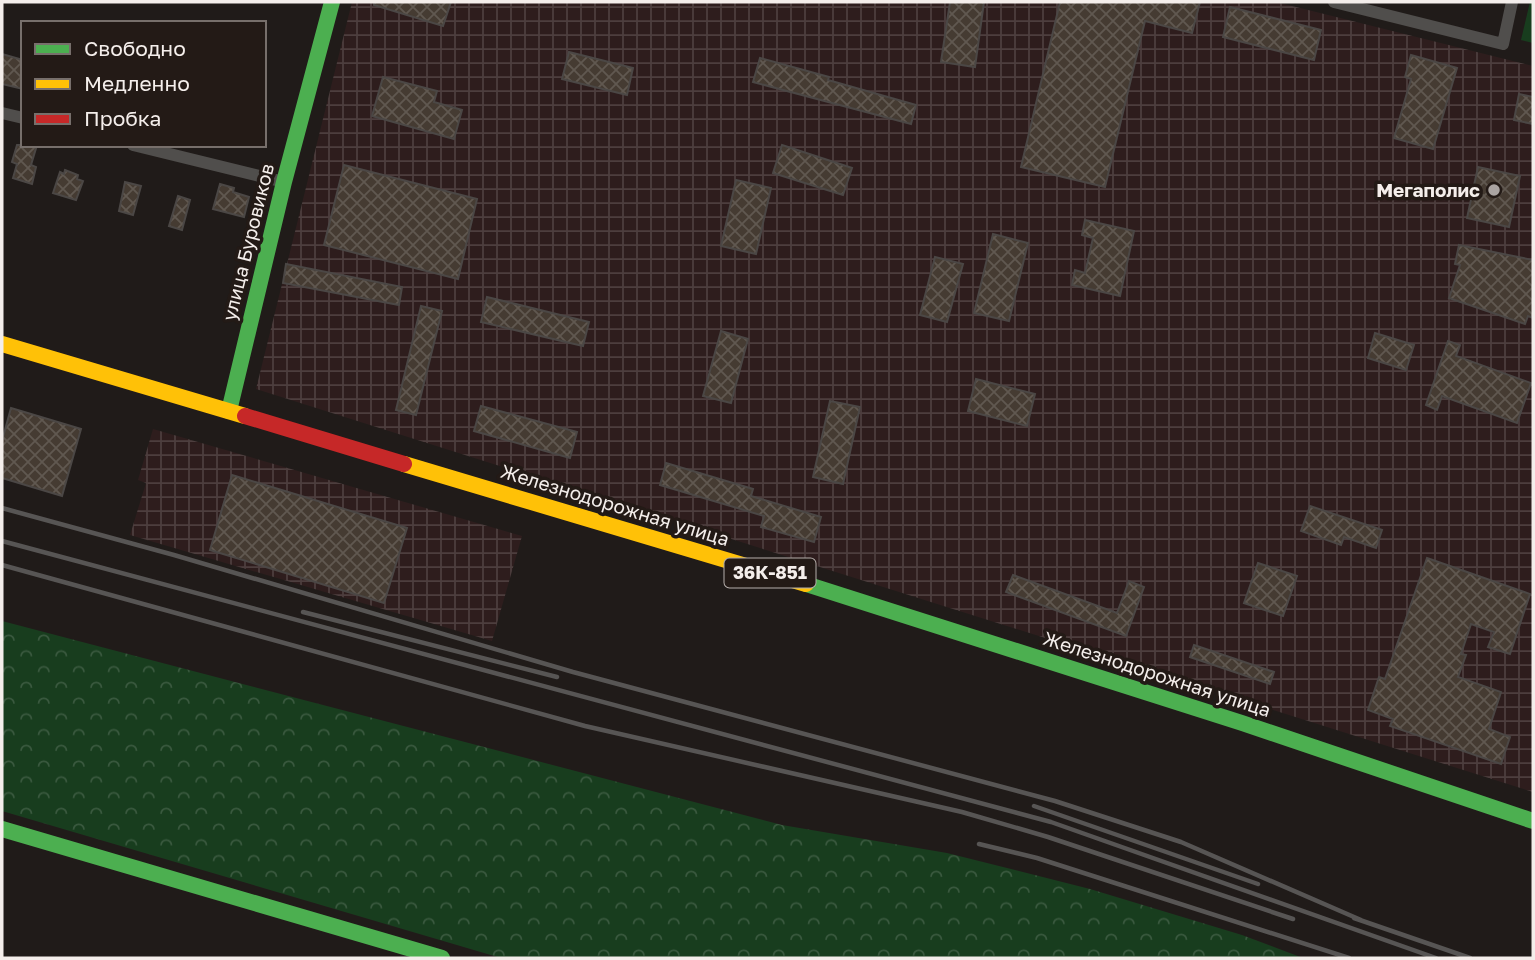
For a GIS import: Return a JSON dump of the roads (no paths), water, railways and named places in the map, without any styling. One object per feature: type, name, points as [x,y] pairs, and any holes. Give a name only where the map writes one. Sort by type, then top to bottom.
[{"type":"main road","name":"улица Буровиков","points":[[229,411],[284,182],[332,2]]},
{"type":"main road","name":"Железнодорожная улица","points":[[2,344],[881,606],[1533,821]]},
{"type":"main road","points":[[2,829],[442,958]]},
{"type":"street","points":[[1334,2],[1503,44],[1513,2]]},
{"type":"street","points":[[2,113],[21,118]]},
{"type":"street","points":[[141,147],[284,182]]},
{"type":"railway","points":[[2,508],[174,555],[573,672],[1055,801],[1181,842],[1361,920]]},
{"type":"railway","points":[[2,541],[1051,822],[1436,958]]},
{"type":"railway","points":[[2,565],[585,726],[962,812],[1048,837],[1293,919]]},
{"type":"railway","points":[[303,612],[557,677]]},
{"type":"railway","points":[[1034,806],[1258,884]]},
{"type":"railway","points":[[979,844],[1037,858],[1349,958]]},
{"type":"railway","points":[[1354,918],[1470,958]]},
{"type":"place","name":"Мегаполис","points":[[1494,190]]}]
